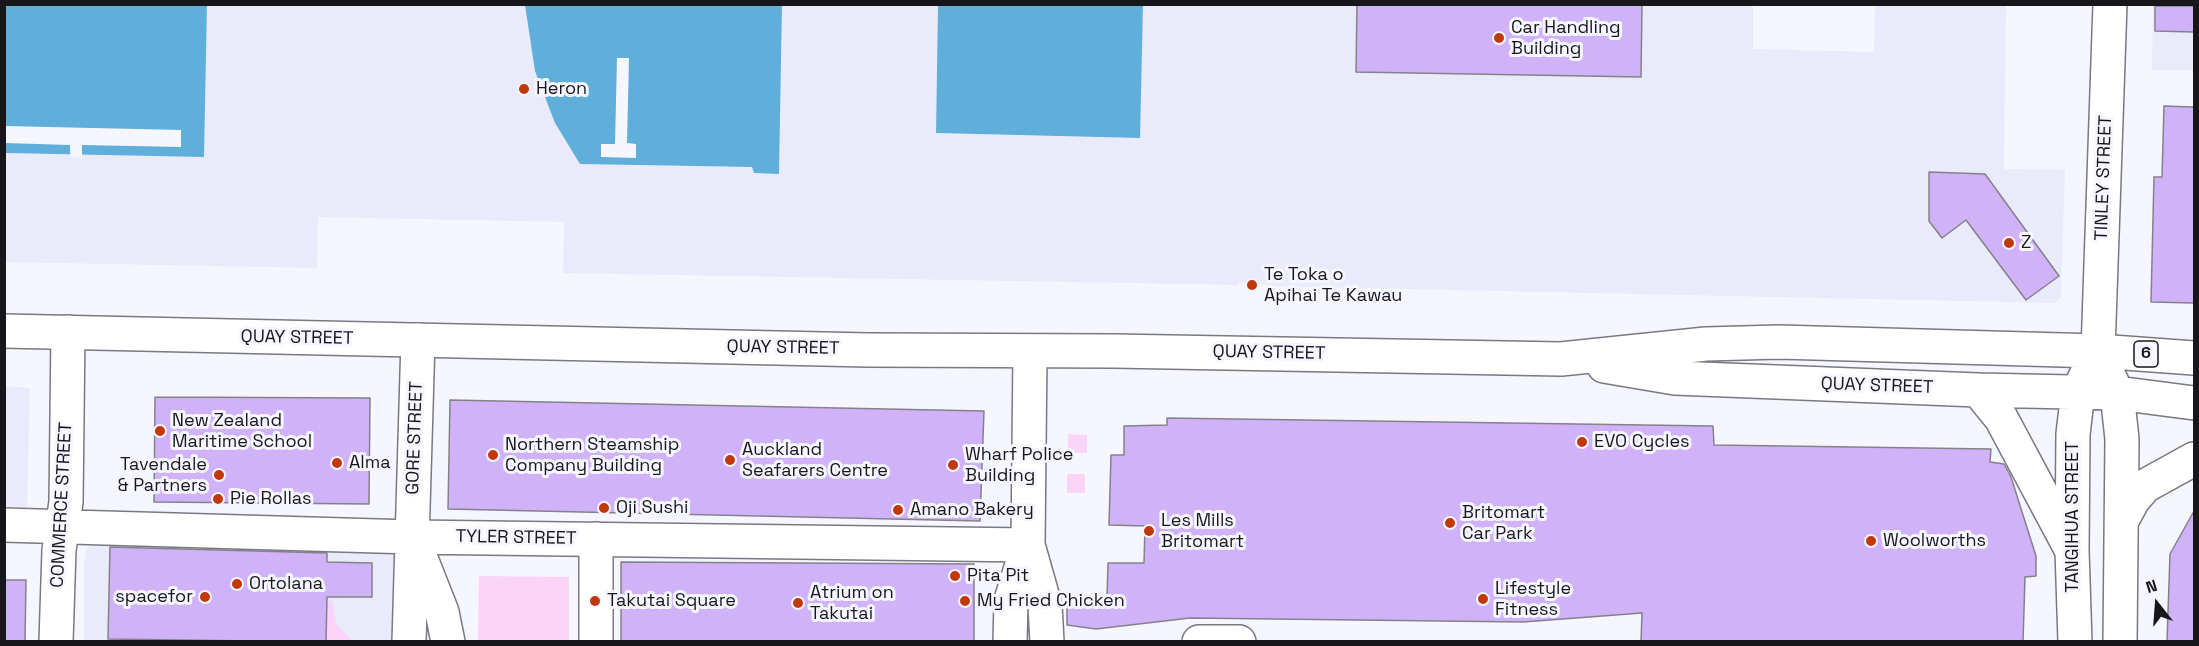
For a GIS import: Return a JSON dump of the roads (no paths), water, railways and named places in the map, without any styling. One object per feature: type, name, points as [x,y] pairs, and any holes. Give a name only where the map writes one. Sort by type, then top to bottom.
[{"type":"main road","name":"TINLEY STREET","points":[[2098,351],[2110,4]]},
{"type":"main road","name":"QUAY STREET","points":[[4,331],[868,350],[1197,352],[1561,359],[1706,345],[1779,342],[2098,351],[2194,358]]},
{"type":"main road","name":"COMMERCE STREET","points":[[56,642],[59,550],[66,502],[68,332]]},
{"type":"main road","name":"GORE STREET","points":[[409,642],[418,340]]},
{"type":"main road","name":"TANGIHUA STREET","points":[[2075,642],[2072,550],[2073,434],[2078,392],[2098,351]]},
{"type":"main road","points":[[2098,351],[2117,393],[2122,439],[2120,642]]},
{"type":"main road","points":[[1030,352],[1028,545],[1045,605],[1047,642]]},
{"type":"main road","name":"QUAY STREET","points":[[1561,359],[1675,378],[2117,393],[2194,403]]},
{"type":"main road","points":[[1978,390],[2001,418],[2072,550]]},
{"type":"main road","points":[[2122,520],[2133,500],[2145,486],[2194,459]]},
{"type":"main road","name":"TYLER STREET","points":[[4,525],[412,537],[1028,545]]},
{"type":"main road","name":"GORE STREET","points":[[412,537],[442,612],[448,642]]},
{"type":"main road","points":[[596,539],[596,642]]},
{"type":"main road","points":[[1010,642],[1011,600],[1028,545]]},
{"type":"main road","points":[[1198,642],[1239,642]]},
{"type":"water","points":[[5,5],[207,5],[204,157],[5,153]]},
{"type":"water","points":[[525,5],[782,5],[779,174],[754,173],[752,167],[580,164],[555,123],[535,71]]},
{"type":"water","points":[[938,5],[1143,5],[1140,138],[936,133]]},
{"type":"place","name":"Car Handling Building","points":[[1499,38]]},
{"type":"place","name":"Heron","points":[[524,89]]},
{"type":"place","name":"Z","points":[[2009,243]]},
{"type":"place","name":"Te Toka o Apihai Te Kawau","points":[[1252,285]]},
{"type":"place","name":"New Zealand Maritime School","points":[[160,431]]},
{"type":"place","name":"EVO Cycles","points":[[1582,442]]},
{"type":"place","name":"Northern Steamship Company Building","points":[[493,455]]},
{"type":"place","name":"Auckland Seafarers Centre","points":[[730,460]]},
{"type":"place","name":"Alma","points":[[337,463]]},
{"type":"place","name":"Wharf Police Building","points":[[953,465]]},
{"type":"place","name":"Tavendale & Partners","points":[[219,475]]},
{"type":"place","name":"Pie Rollas","points":[[218,499]]},
{"type":"place","name":"Oji Sushi","points":[[604,508]]},
{"type":"place","name":"Amano Bakery","points":[[898,510]]},
{"type":"place","name":"Britomart Car Park","points":[[1450,523]]},
{"type":"place","name":"Les Mills Britomart","points":[[1149,531]]},
{"type":"place","name":"Woolworths","points":[[1871,541]]},
{"type":"place","name":"Pita Pit","points":[[955,576]]},
{"type":"place","name":"Ortolana","points":[[237,584]]},
{"type":"place","name":"spacefor","points":[[205,597]]},
{"type":"place","name":"Lifestyle Fitness","points":[[1483,599]]},
{"type":"place","name":"Takutai Square","points":[[595,601]]},
{"type":"place","name":"My Fried Chicken","points":[[965,601]]},
{"type":"place","name":"Atrium on Takutai","points":[[798,603]]}]
